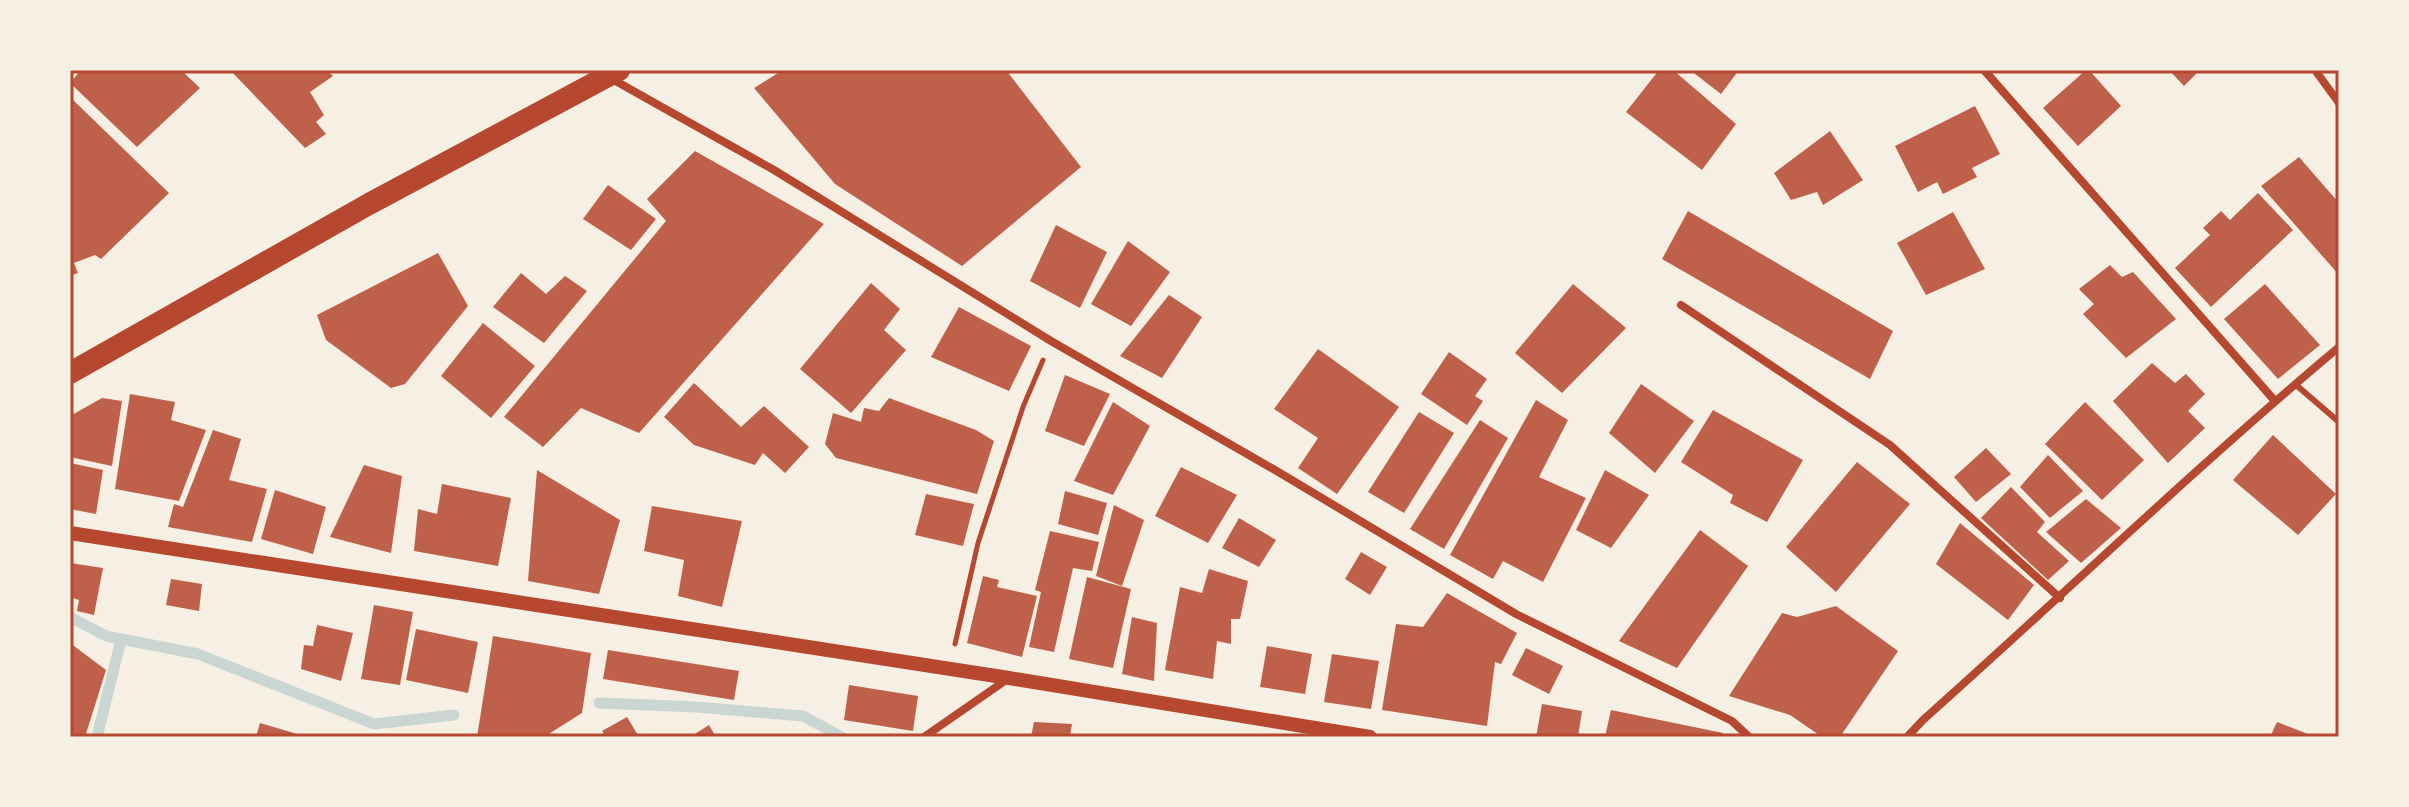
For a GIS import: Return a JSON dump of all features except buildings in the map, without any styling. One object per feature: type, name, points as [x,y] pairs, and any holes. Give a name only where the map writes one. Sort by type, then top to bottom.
[{"type":"highway","points":[[70,373],[608,72]]},
{"type":"street","points":[[1984,70],[2275,401]]},
{"type":"street","points":[[2315,70],[2339,103]]},
{"type":"street","points":[[608,72],[1051,341],[1516,614],[1615,666],[1732,721],[1749,737]]},
{"type":"street","points":[[1681,305],[1890,445],[2060,598]]},
{"type":"street","points":[[1907,737],[2176,488],[2339,347]]},
{"type":"street","points":[[70,533],[1370,737]]},
{"type":"street","points":[[924,737],[1009,678]]},
{"type":"lane","points":[[2295,384],[2339,422]]},
{"type":"path","points":[[950,669],[978,543],[1023,407],[1051,341]]},
{"type":"waterway","points":[[70,617],[106,636],[198,654],[374,724],[454,715]]},
{"type":"waterway","points":[[97,737],[121,640]]},
{"type":"waterway","points":[[599,703],[803,716],[842,737]]}]
